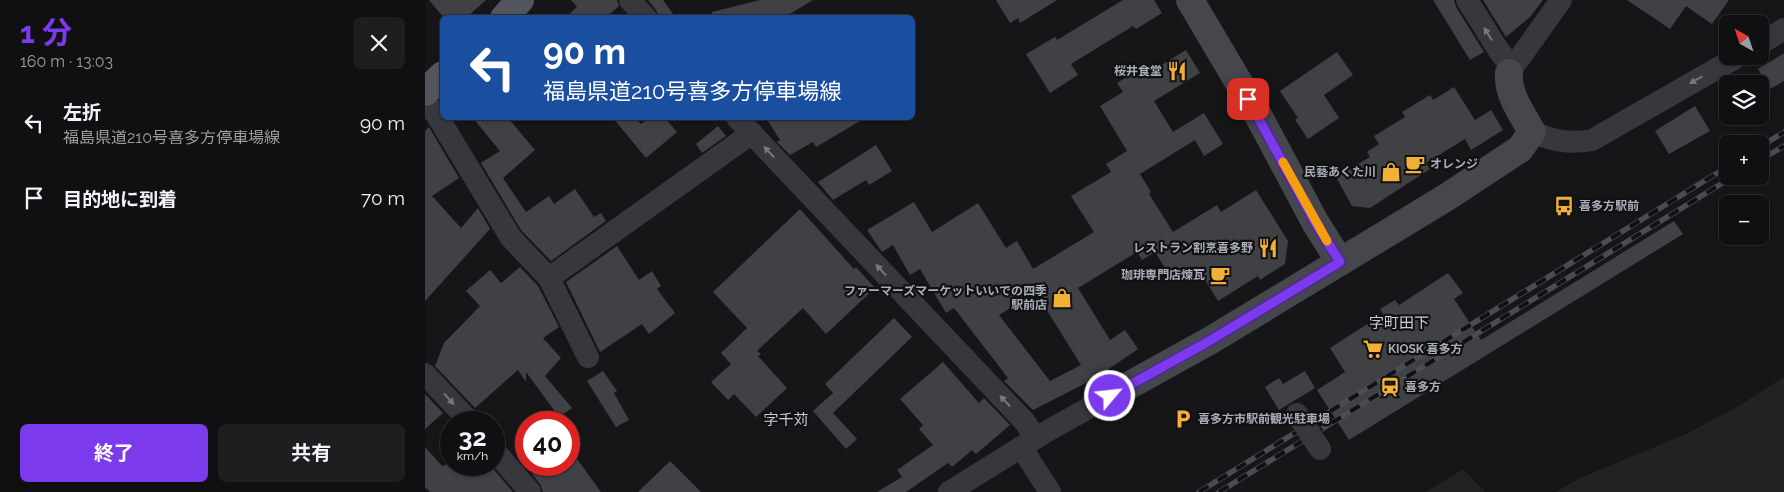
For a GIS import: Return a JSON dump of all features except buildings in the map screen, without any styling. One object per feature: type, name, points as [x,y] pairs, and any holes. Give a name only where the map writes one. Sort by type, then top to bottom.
[{"type":"main road","points":[[507,15],[520,0]]},
{"type":"main road","points":[[425,92],[440,78]]},
{"type":"street","points":[[630,0],[643,15]]},
{"type":"street","points":[[1191,0],[1258,115],[1315,222],[1340,262]]},
{"type":"street","points":[[1467,0],[1510,70]]},
{"type":"street","points":[[1561,0],[1510,70],[1508,83],[1510,92],[1541,136],[1573,143],[1592,140],[1723,65]]},
{"type":"street","points":[[1769,38],[1784,29]]},
{"type":"street","points":[[425,103],[436,114],[511,238],[549,278],[588,357]]},
{"type":"street","points":[[549,278],[744,125],[1024,421],[1029,442],[1050,492]]},
{"type":"street","points":[[949,492],[1029,442],[1211,340],[1447,197],[1541,136]]},
{"type":"street","points":[[425,374],[460,411]]},
{"type":"street","points":[[1297,414],[1319,449]]},
{"type":"street","points":[[505,463],[530,492]]},
{"type":"shaded area","points":[[1784,377],[1784,492],[1556,492],[1580,478],[1688,433],[1740,405]]},
{"type":"shaded area","points":[[1463,469],[1485,492],[1426,492]]},
{"type":"railway","points":[[1769,141],[1784,132]]},
{"type":"railway","points":[[1769,155],[1784,146]]},
{"type":"railway","points":[[1199,492],[1719,172]]},
{"type":"railway","points":[[1219,492],[1719,185]]},
{"type":"slow traffic","points":[[1283,162],[1327,241]]},
{"type":"place","name":"桜井食堂","points":[[1177,71]]},
{"type":"place","name":"オレンジ","points":[[1415,164]]},
{"type":"place","name":"民藝あくた川","points":[[1391,172]]},
{"type":"place","name":"喜多方駅前","points":[[1564,206]]},
{"type":"place","name":"レストラン割烹喜多野","points":[[1268,248]]},
{"type":"place","name":"珈琲専門店煉瓦","points":[[1220,275]]},
{"type":"place","name":"ファーマーズマーケットいいでの四季 駅前店","points":[[1062,298]]},
{"type":"place","name":"KIOSK 喜多方","points":[[1373,349]]},
{"type":"place","name":"喜多方","points":[[1390,387]]},
{"type":"place","name":"喜多方市駅前観光駐車場","points":[[1183,419]]},
{"type":"district","name":"字町田下","points":[[1399,323]]},
{"type":"district","name":"字千苅","points":[[786,420]]},
{"type":"route","points":[[1110,396],[1211,340],[1340,262],[1315,222],[1248,99]]}]
